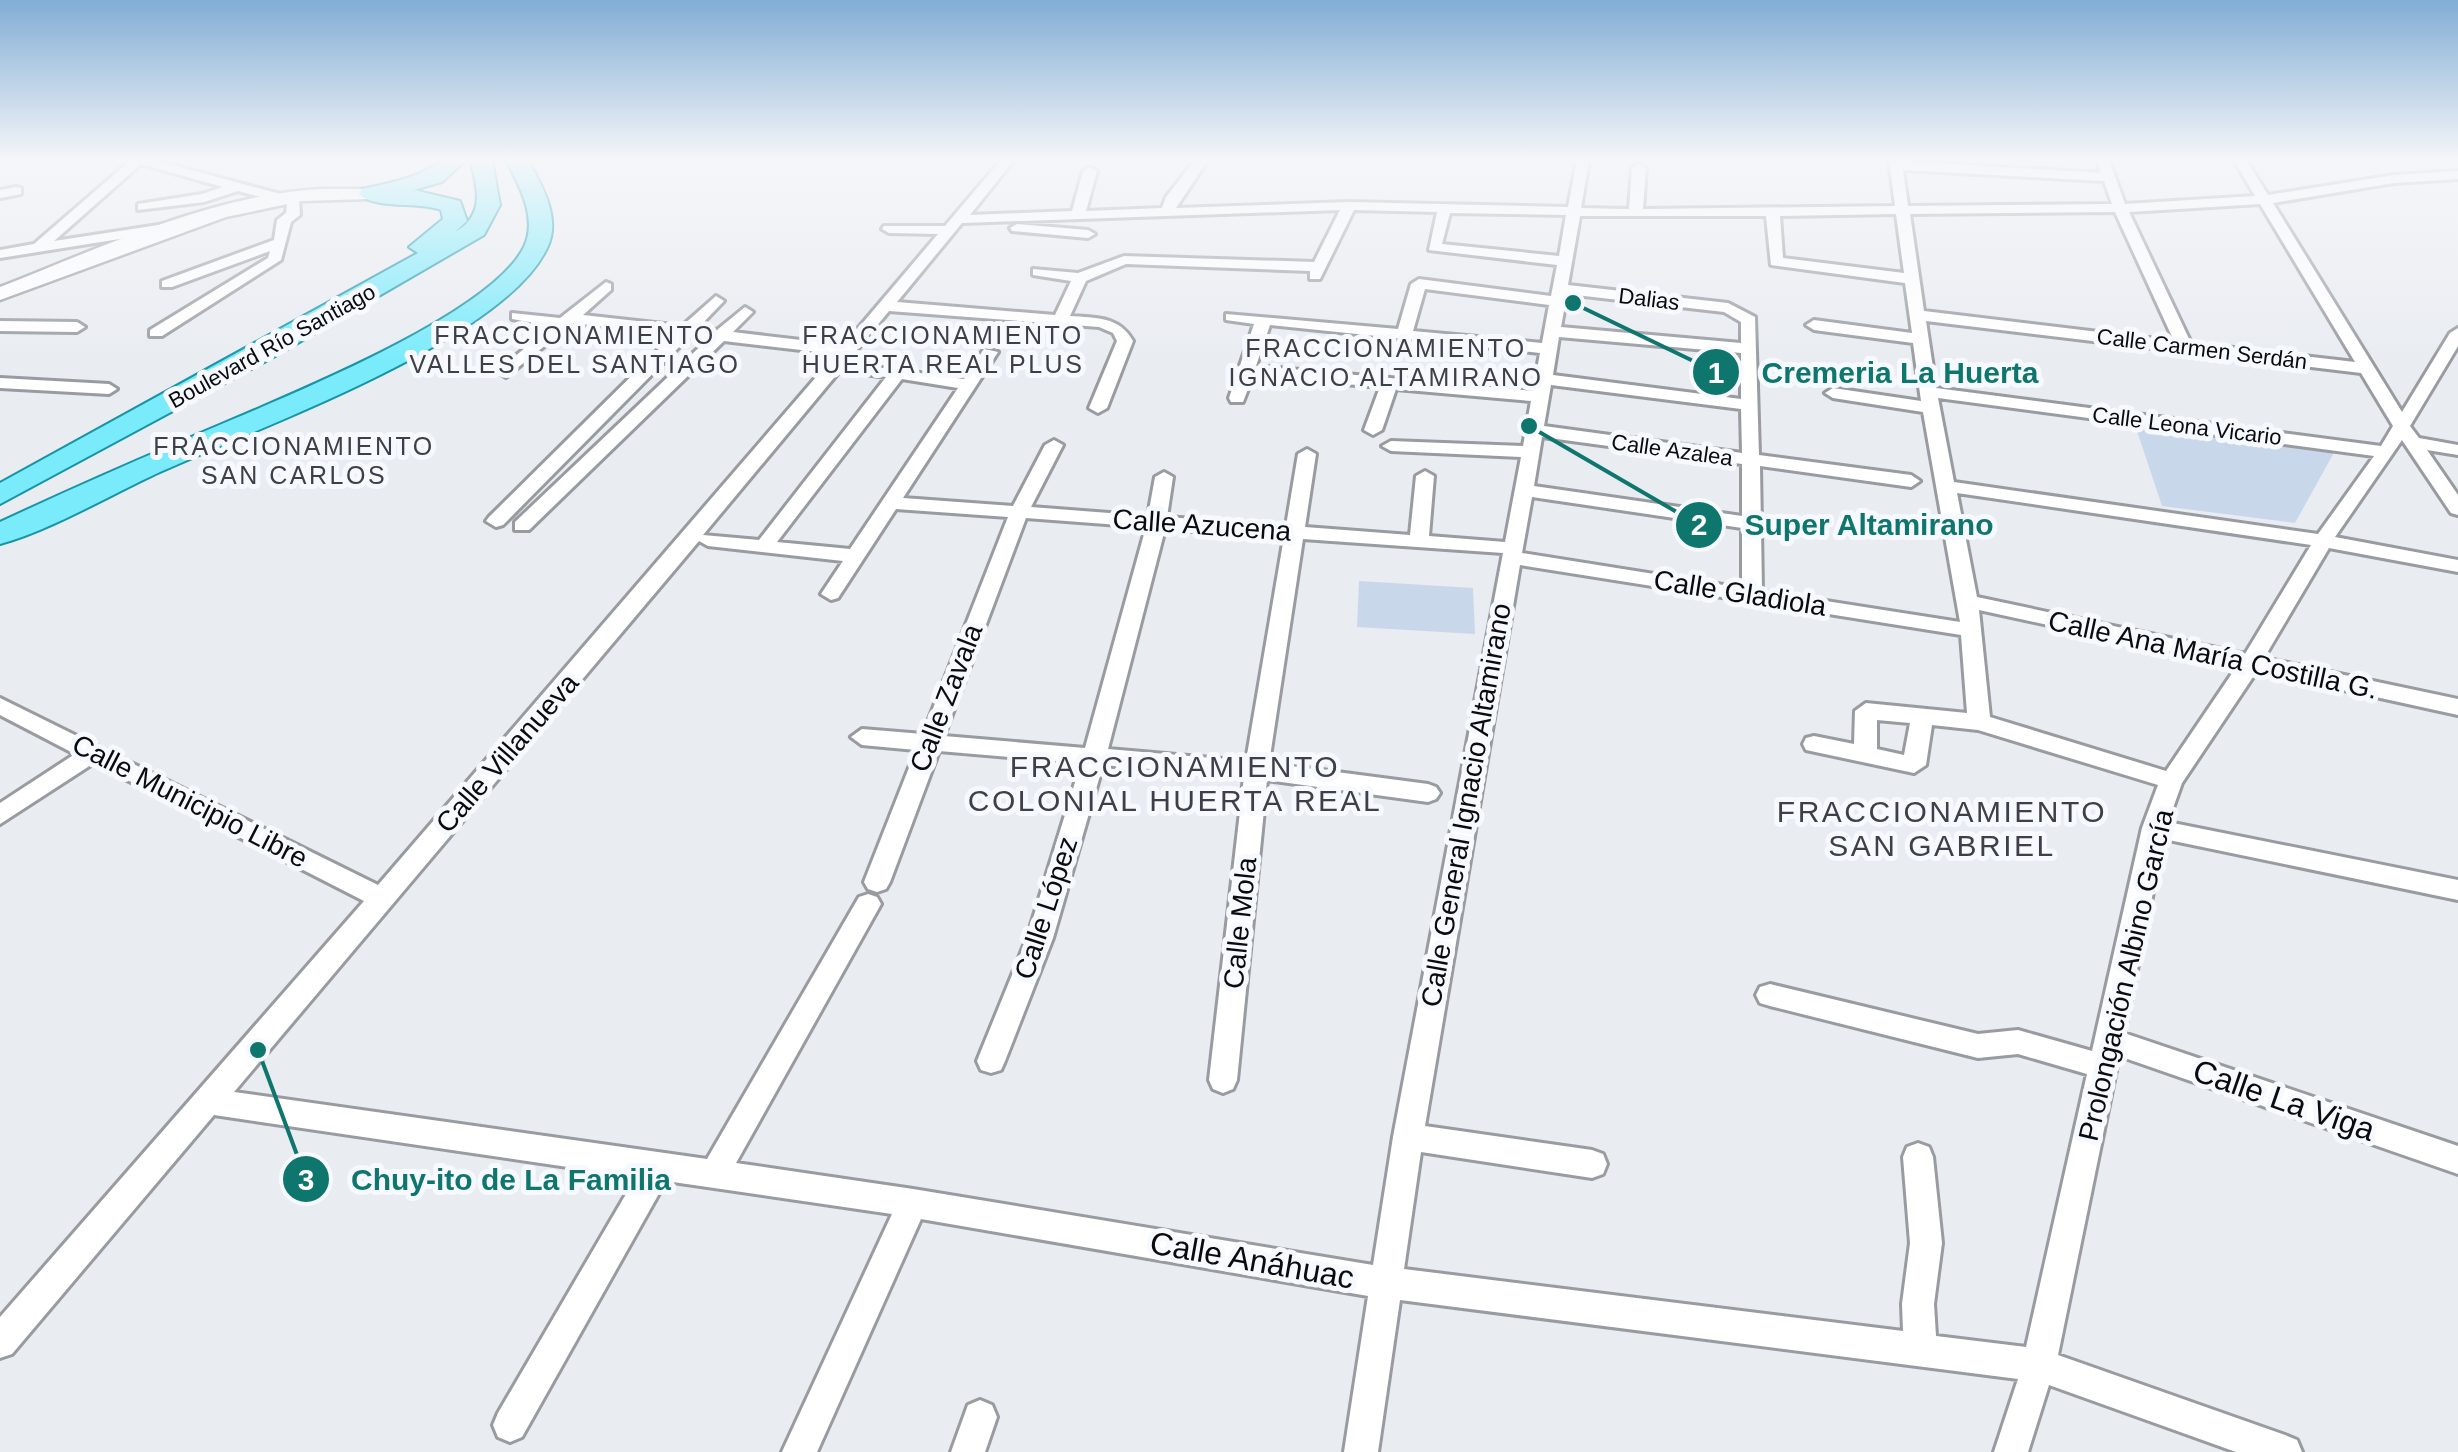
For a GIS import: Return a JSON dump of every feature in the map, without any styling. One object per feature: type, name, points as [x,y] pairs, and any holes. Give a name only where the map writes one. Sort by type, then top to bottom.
[{"type":"main road","points":[[346,380],[324,382],[279,374],[268,364],[268,349],[290,327],[446,228]]},
{"type":"main road","name":"Boulevard Río Santiago","points":[[0,495],[268,349],[478,228]]},
{"type":"main road","name":"Boulevard Río Santiago","points":[[0,534],[346,380],[426,339],[521,271],[536,248],[540,228]]},
{"type":"main road","points":[[124,428],[158,437],[180,452]]},
{"type":"street","points":[[38,248],[61,228]]},
{"type":"street","points":[[0,294],[123,241],[175,228]]},
{"type":"street","points":[[156,332],[274,260],[283,228]]},
{"type":"street","points":[[889,229],[906,228]]},
{"type":"street","name":"Calle Villanueva","points":[[0,1342],[848,358],[884,306],[953,228]]},
{"type":"street","points":[[1016,228],[1088,234]]},
{"type":"street","points":[[1038,272],[1080,278],[1124,260],[1316,272],[1337,228]]},
{"type":"street","points":[[1439,228],[1434,247],[1563,262]]},
{"type":"street","name":"Calle General Ignacio Altamirano","points":[[1361,1452],[1408,1136],[1570,228]]},
{"type":"street","points":[[1774,228],[1776,262],[1912,279]]},
{"type":"street","points":[[1904,228],[1930,400],[1968,601],[1979,722]]},
{"type":"street","points":[[2129,228],[2185,347]]},
{"type":"street","points":[[2282,228],[2458,509]]},
{"type":"street","points":[[0,254],[123,241]]},
{"type":"street","points":[[218,294],[170,290],[168,284],[282,242]]},
{"type":"street","points":[[1060,320],[1080,278]]},
{"type":"street","name":"Dalias","points":[[1405,332],[1418,284],[1558,295],[1690,324],[1740,312],[1749,320],[1749,350]]},
{"type":"street","points":[[506,372],[606,287]]},
{"type":"street","points":[[496,521],[716,301]]},
{"type":"street","points":[[884,306],[1102,323],[1120,330],[1126,341],[1098,408]]},
{"type":"street","points":[[522,526],[745,312]]},
{"type":"street","name":"Calle Carmen Serdán","points":[[1916,314],[2370,368]]},
{"type":"street","points":[[517,316],[721,336],[966,384]]},
{"type":"street","points":[[1232,317],[1550,340],[1690,324],[1749,350],[1752,594]]},
{"type":"street","points":[[1237,398],[1264,319]]},
{"type":"street","points":[[1814,325],[1920,338]]},
{"type":"street","points":[[0,326],[77,327]]},
{"type":"street","name":"Prolongación Albino García","points":[[2012,1452],[2038,1364],[2154,828],[2171,781],[2250,664],[2323,541],[2386,452],[2408,434],[2453,350],[2458,333]]},
{"type":"street","points":[[830,594],[990,352]]},
{"type":"street","points":[[1245,370],[1751,405]]},
{"type":"street","points":[[764,546],[898,373]]},
{"type":"street","points":[[1373,430],[1390,381]]},
{"type":"street","points":[[0,383],[109,389]]},
{"type":"street","name":"Calle Leona Vicario","points":[[1833,393],[1930,400],[2386,452]]},
{"type":"street","points":[[589,430],[619,434]]},
{"type":"street","points":[[2408,434],[2458,450]]},
{"type":"street","name":"Calle Azalea","points":[[1391,446],[1531,441],[1752,461],[1910,481]]},
{"type":"street","name":"Calle Zavala","points":[[715,1173],[872,893],[1018,514],[1054,445]]},
{"type":"street","name":"Calle Mola","points":[[1224,1080],[1256,770],[1308,454]]},
{"type":"street","points":[[1419,540],[1425,476]]},
{"type":"street","name":"Calle López","points":[[991,1061],[1040,938],[1094,758],[1157,521],[1164,477]]},
{"type":"street","points":[[1947,486],[2323,541],[2458,566]]},
{"type":"street","points":[[1522,490],[1750,524]]},
{"type":"street","name":"Calle Azucena","points":[[891,503],[1419,540],[1511,552]]},
{"type":"street","points":[[708,540],[856,556]]},
{"type":"street","name":"Calle Gladiola","points":[[1511,552],[1968,630]]},
{"type":"street","name":"Calle Ana María Costilla G.","points":[[1968,601],[2458,708]]},
{"type":"street","name":"Calle Municipio Libre","points":[[0,706],[380,898]]},
{"type":"street","points":[[1865,753],[1866,711],[1922,720],[1979,722],[2171,781]]},
{"type":"street","points":[[1814,744],[1914,765],[1922,720]]},
{"type":"street","points":[[862,737],[1256,770],[1428,794]]},
{"type":"street","points":[[0,815],[94,752]]},
{"type":"street","points":[[2154,828],[2458,890]]},
{"type":"street","name":"Calle La Viga","points":[[1770,995],[1978,1046],[2018,1042],[2108,1054],[2458,1160]]},
{"type":"street","name":"Calle Anáhuac","points":[[209,1101],[913,1203],[1386,1283],[2038,1364],[2286,1452]]},
{"type":"street","points":[[1408,1136],[1592,1164]]},
{"type":"street","points":[[1918,1157],[1926,1243],[1918,1304],[1922,1350]]},
{"type":"street","points":[[510,1425],[660,1164]]},
{"type":"street","points":[[799,1452],[913,1203]]},
{"type":"street","points":[[968,1452],[980,1417]]},
{"type":"shaded area","points":[[2134,422],[2336,449],[2295,523],[2162,506]]},
{"type":"shaded area","points":[[1359,581],[1473,588],[1475,634],[1357,627]]},
{"type":"place","name":"Cremeria La Huerta","points":[[1573,303]]},
{"type":"place","name":"Super Altamirano","points":[[1529,426]]},
{"type":"place","name":"Chuy-ito de La Familia","points":[[258,1050]]},
{"type":"district","name":"FRACCIONAMIENTO VALLES DEL SANTIAGO","points":[[575,350]]},
{"type":"district","name":"FRACCIONAMIENTO HUERTA REAL PLUS","points":[[943,350]]},
{"type":"district","name":"FRACCIONAMIENTO IGNACIO ALTAMIRANO","points":[[1386,362]]},
{"type":"district","name":"FRACCIONAMIENTO SAN CARLOS","points":[[294,460]]},
{"type":"district","name":"FRACCIONAMIENTO COLONIAL HUERTA REAL","points":[[1175,783]]},
{"type":"district","name":"FRACCIONAMIENTO SAN GABRIEL","points":[[1942,828]]}]
